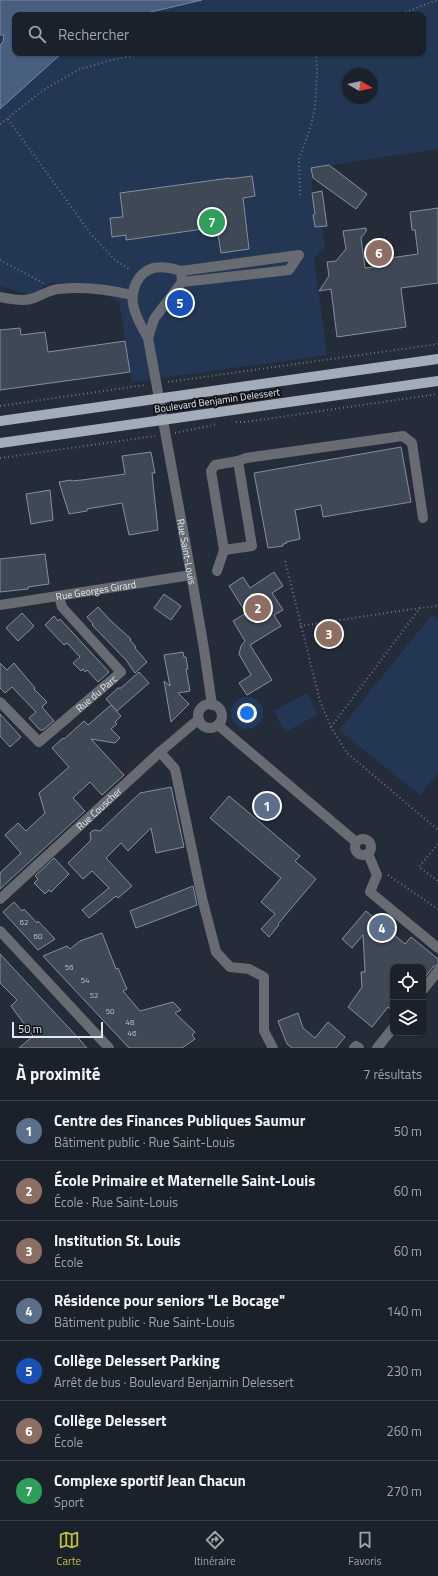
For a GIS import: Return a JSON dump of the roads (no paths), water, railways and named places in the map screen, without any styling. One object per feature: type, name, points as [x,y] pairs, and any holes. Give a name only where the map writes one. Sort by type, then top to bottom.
[{"type":"main road","name":"Boulevard Benjamin Delessert","points":[[0,421],[438,359]]},
{"type":"main road","name":"Boulevard Benjamin Delessert","points":[[0,443],[438,381]]},
{"type":"street","points":[[148,338],[136,315],[132,295],[140,276],[149,269],[173,268],[181,271],[299,255],[289,270],[182,282]]},
{"type":"street","points":[[148,338],[154,319],[182,282],[181,271]]},
{"type":"street","points":[[0,298],[32,299],[56,289],[89,288],[110,290],[132,295]]},
{"type":"street","name":"Rue Saint-Louis","points":[[148,338],[162,420],[192,575],[212,705]]},
{"type":"street","points":[[217,571],[224,550],[211,470],[215,465],[238,462],[246,458],[403,436],[412,443],[423,518]]},
{"type":"street","points":[[224,550],[252,546],[238,462]]},
{"type":"street","name":"Rue Georges Girard","points":[[0,605],[192,575]]},
{"type":"street","name":"Rue du Parc","points":[[0,702],[39,742],[121,672],[62,607],[60,596]]},
{"type":"street","points":[[206,705],[212,705],[219,708],[222,713],[221,720],[218,725],[208,728],[203,725],[199,719],[199,715],[201,709],[206,705]]},
{"type":"street","name":"Rue Couscher","points":[[0,899],[160,752],[199,719]]},
{"type":"street","points":[[218,725],[356,842],[363,839],[368,841],[371,847],[368,854],[377,875],[370,892],[438,948]]},
{"type":"street","points":[[160,752],[175,770],[202,898],[216,952],[230,966],[249,969],[264,977],[264,1031],[273,1048]]},
{"type":"street","points":[[0,931],[110,1048]]},
{"type":"street","points":[[426,986],[438,971]]},
{"type":"street","points":[[377,1048],[390,1032]]},
{"type":"street","points":[[354,1048],[356,1046],[359,1048]]},
{"type":"place","name":"Complexe sportif Jean Chacun","points":[[212,222]]},
{"type":"place","name":"Collège Delessert","points":[[379,253]]},
{"type":"place","name":"Collège Delessert Parking","points":[[180,303]]},
{"type":"place","name":"École Primaire et Maternelle Saint-Louis","points":[[258,608]]},
{"type":"place","name":"Institution St. Louis","points":[[329,634]]},
{"type":"place","name":"Centre des Finances Publiques Saumur","points":[[267,806]]},
{"type":"place","name":"Résidence pour seniors \"Le Bocage\"","points":[[382,928]]}]
